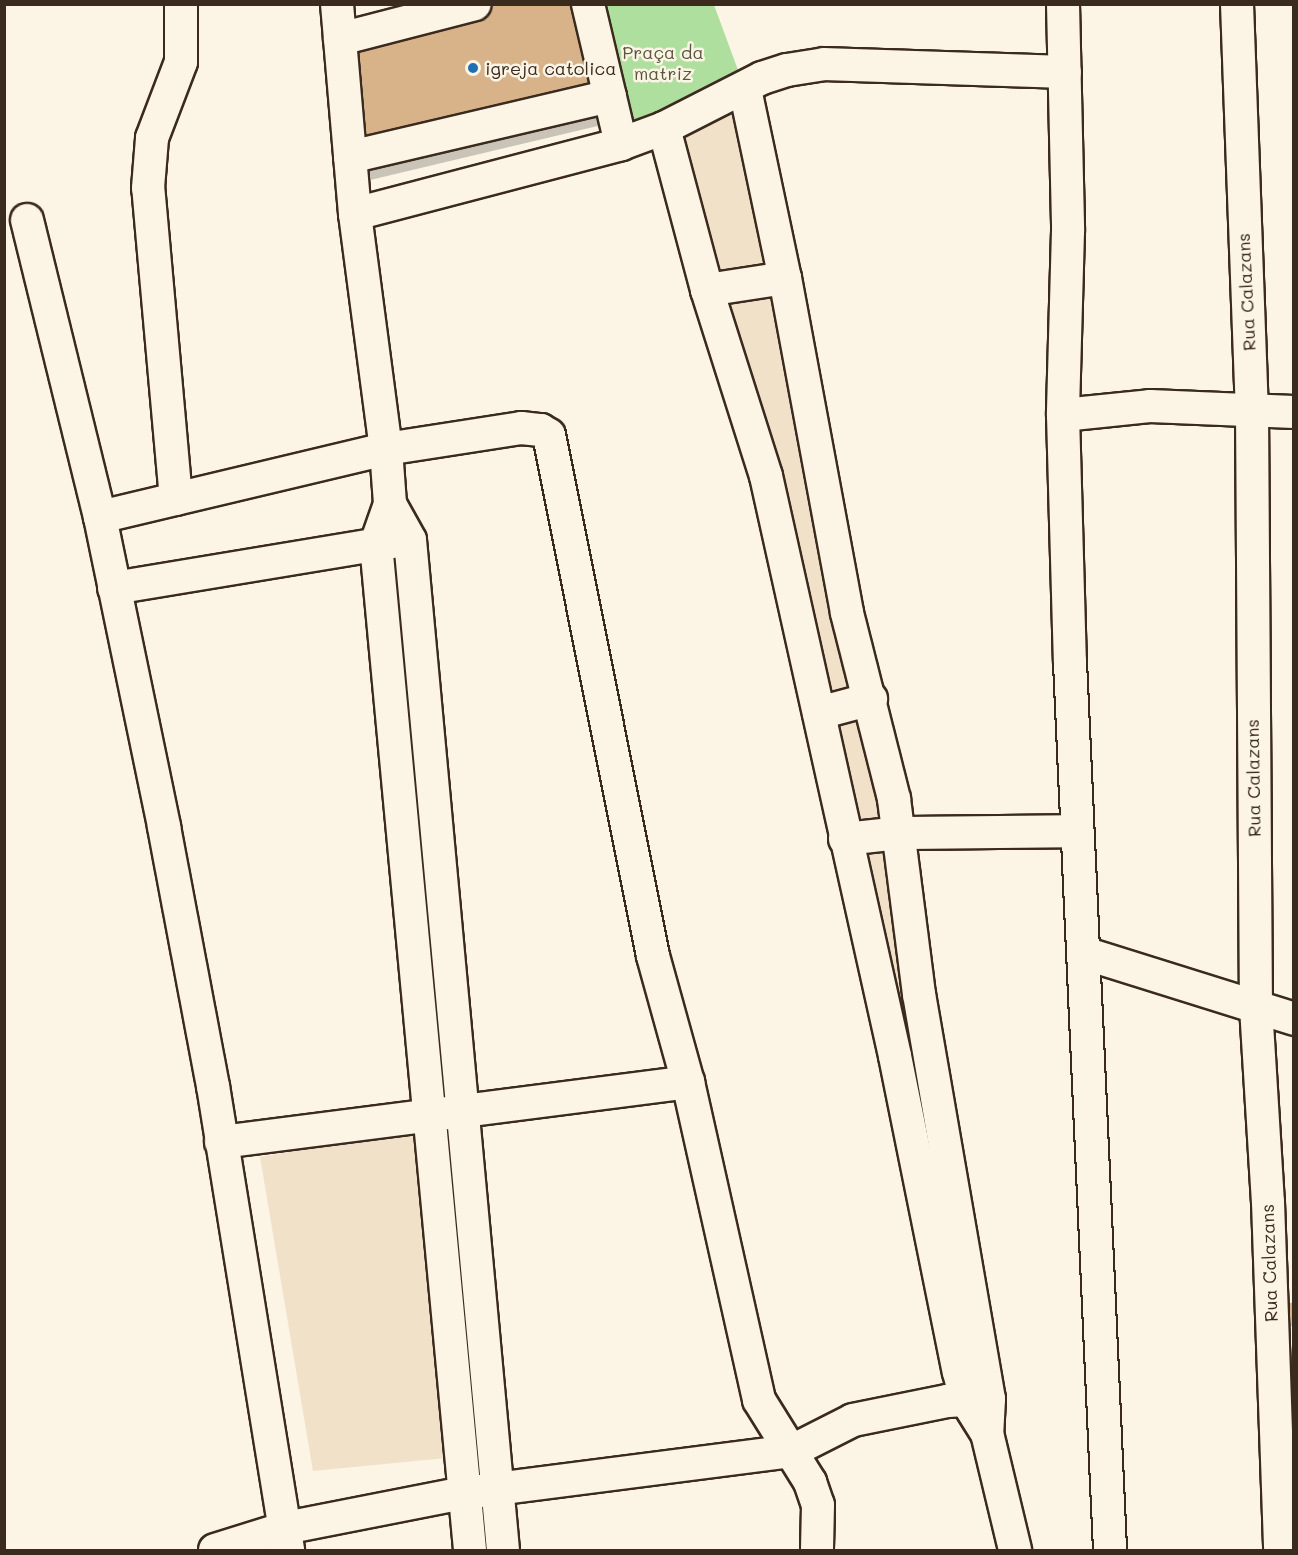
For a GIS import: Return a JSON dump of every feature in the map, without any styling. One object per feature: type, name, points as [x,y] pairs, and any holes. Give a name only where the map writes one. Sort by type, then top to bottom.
[{"type":"street","points":[[176,499],[148,188],[152,138],[180,62],[181,4]]},
{"type":"street","points":[[337,4],[355,214],[386,449],[390,504],[376,544],[426,1115],[470,1551]]},
{"type":"street","points":[[340,39],[475,4]]},
{"type":"street","points":[[588,4],[621,144]]},
{"type":"street","points":[[1063,4],[1068,231],[1063,415],[1076,831],[1084,953],[1110,1551]]},
{"type":"street","name":"Rua Calazans","points":[[1237,4],[1252,409],[1256,1007],[1268,1202],[1280,1551]]},
{"type":"street","points":[[355,214],[621,144],[664,128],[770,75],[824,64],[1065,72]]},
{"type":"street","points":[[745,89],[785,278],[848,613],[872,699],[899,833],[978,1399]]},
{"type":"street","points":[[350,158],[610,96]]},
{"type":"street","points":[[664,128],[707,290],[766,476],[905,1103],[1015,1551]]},
{"type":"street","points":[[27,220],[100,517],[164,828],[221,1142],[287,1539]]},
{"type":"street","points":[[707,290],[785,278]]},
{"type":"street","points":[[1063,415],[1150,406],[1293,412]]},
{"type":"street","points":[[100,517],[386,449],[521,428],[541,430],[552,442],[653,956],[688,1082],[759,1400],[774,1429],[792,1451],[818,1505],[817,1551]]},
{"type":"street","points":[[390,504],[410,540],[483,1313],[503,1551]]},
{"type":"street","points":[[114,588],[410,540]]},
{"type":"street","points":[[819,713],[872,699]]},
{"type":"street","points":[[394,736],[429,732]]},
{"type":"street","points":[[845,839],[899,833],[1076,831]]},
{"type":"street","points":[[410,926],[446,918]]},
{"type":"street","points":[[1084,953],[1293,1019]]},
{"type":"street","points":[[221,1142],[688,1082]]},
{"type":"street","points":[[905,1103],[936,1096]]},
{"type":"street","points":[[448,1323],[483,1313]]},
{"type":"street","points":[[215,1551],[287,1539],[464,1492],[792,1451],[853,1420],[978,1399]]},
{"type":"shaded area","points":[[745,89],[989,1399],[905,1103],[664,128]]},
{"type":"shaded area","points":[[428,1128],[446,1458],[313,1471],[260,1157]]},
{"type":"green space","name":"Praça da matriz","points":[[588,5],[714,5],[745,89],[621,144]]},
{"type":"building","name":"igreja catolica","points":[[475,4],[588,4],[610,96],[350,157],[340,39]]},
{"type":"building","points":[[1287,1303],[1294,1303],[1294,1320],[1286,1321]]},
{"type":"place","name":"igreja catolica","points":[[473,68]]}]
